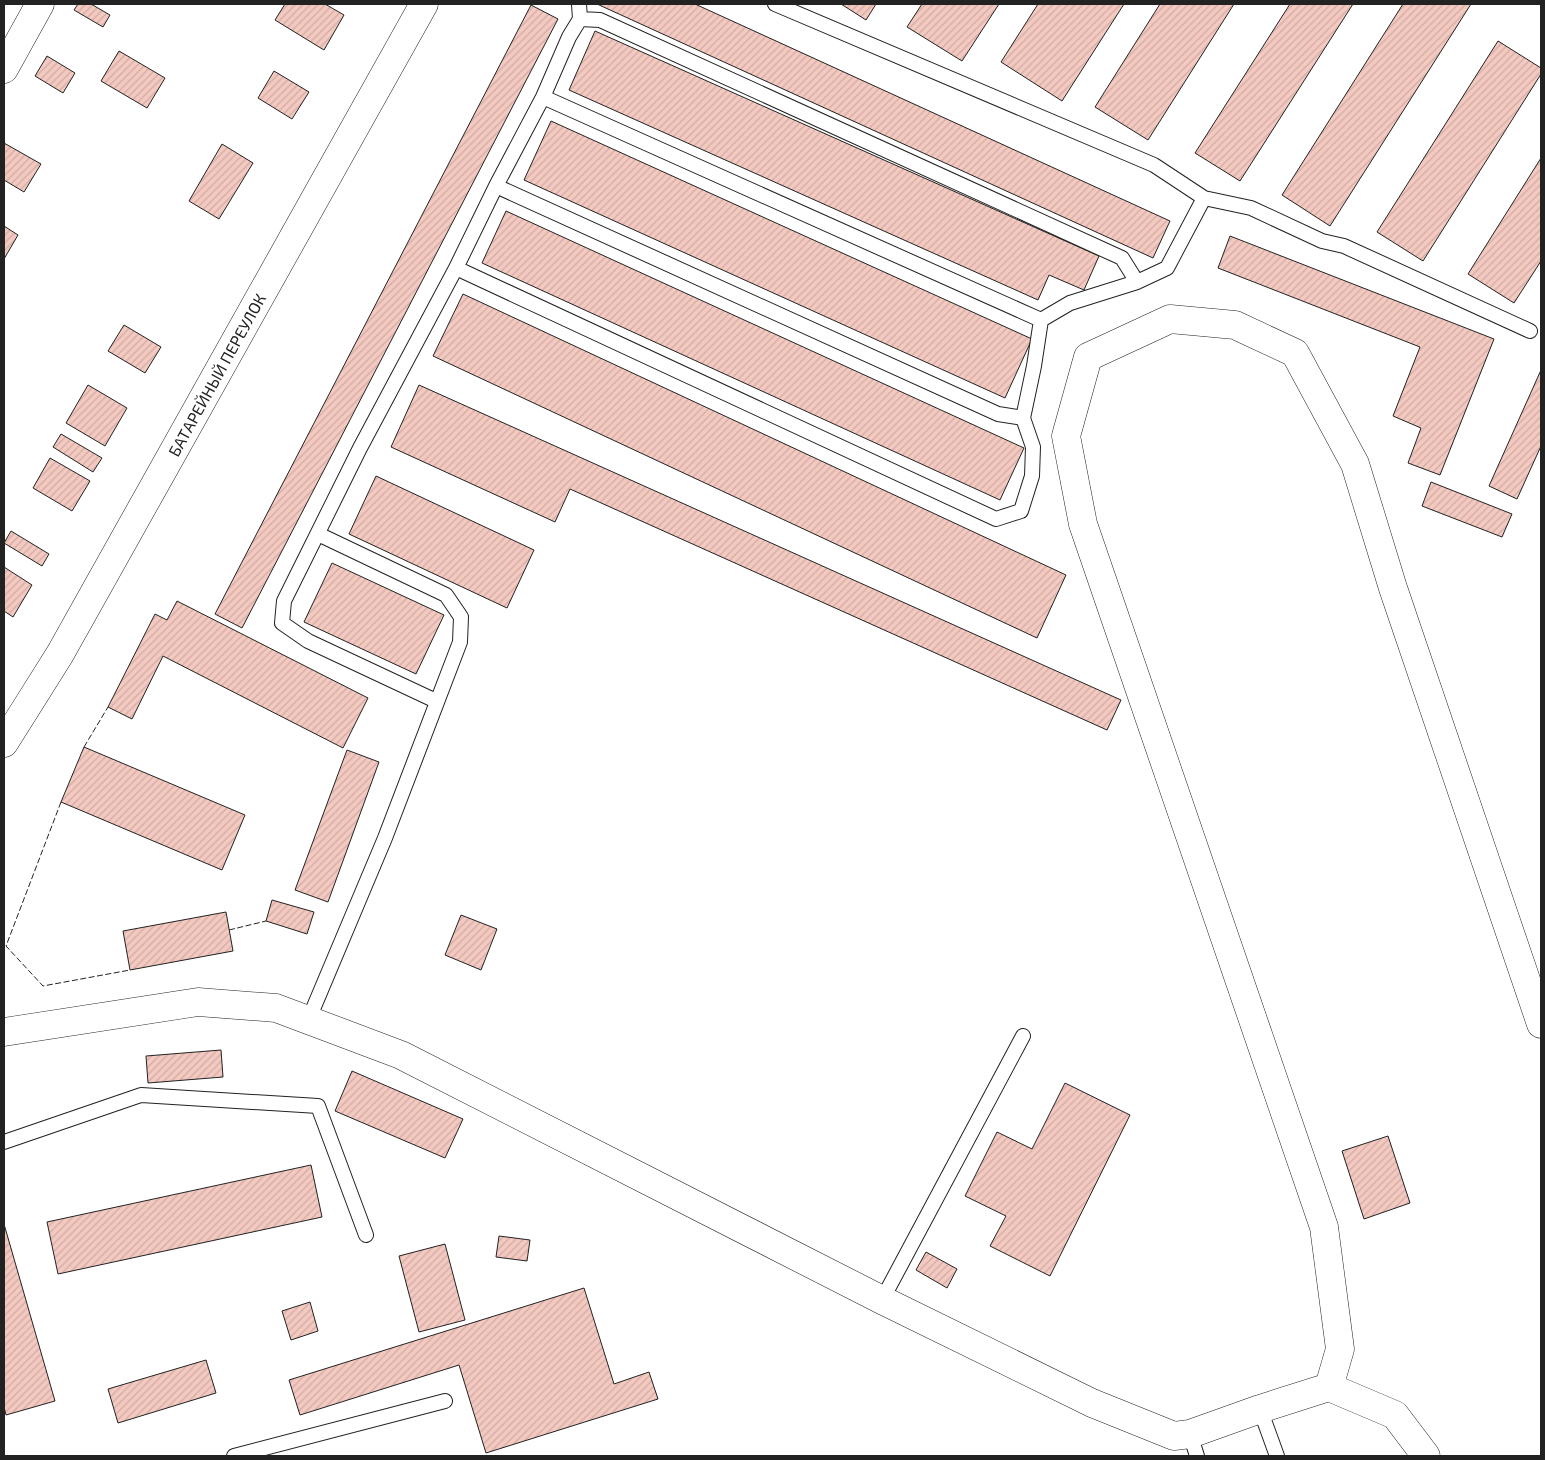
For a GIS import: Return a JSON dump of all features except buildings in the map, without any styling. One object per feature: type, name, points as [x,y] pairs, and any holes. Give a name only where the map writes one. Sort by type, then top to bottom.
[{"type":"street","points":[[4,68],[40,4]]},
{"type":"street","name":"БАТАРЕЙНЫЙ ПЕРЕУЛОК","points":[[4,743],[70,636],[424,4]]},
{"type":"street","points":[[1329,1387],[1340,1349],[1324,1227],[1083,524],[1066,436],[1088,357],[1170,319],[1235,325],[1295,353],[1355,464],[1393,588],[1541,1024]]},
{"type":"street","points":[[4,1032],[198,1002],[276,1008],[400,1055],[882,1300],[1092,1403],[1194,1445],[1260,1409],[1329,1387],[1395,1415],[1426,1456]]},
{"type":"lane","points":[[436,701],[308,641],[282,624],[284,601],[360,448],[456,268],[496,186],[543,97],[569,37],[580,19],[579,4]]},
{"type":"lane","points":[[775,4],[1154,165],[1204,198],[1251,208],[1322,241],[1344,246],[1530,331]]},
{"type":"lane","points":[[580,19],[600,20],[1122,258],[1136,282]]},
{"type":"lane","points":[[543,97],[1041,320]]},
{"type":"lane","points":[[496,186],[998,414],[1023,418]]},
{"type":"lane","points":[[1041,320],[1070,303],[1136,282],[1167,268],[1204,198]]},
{"type":"lane","points":[[456,268],[996,519],[1021,511],[1032,476],[1033,447],[1023,418],[1041,320]]},
{"type":"lane","points":[[308,1021],[386,838],[436,701],[460,642],[461,617],[446,596],[318,534]]},
{"type":"lane","points":[[882,1300],[1023,1036]]},
{"type":"lane","points":[[4,1142],[141,1095],[318,1106],[366,1235]]},
{"type":"lane","points":[[234,1456],[445,1401]]},
{"type":"lane","points":[[1260,1409],[1277,1456]]},
{"type":"fence","points":[[84,747],[108,707]]},
{"type":"fence","points":[[61,802],[6,946],[43,986],[130,970]]},
{"type":"fence","points":[[229,930],[266,921]]}]
